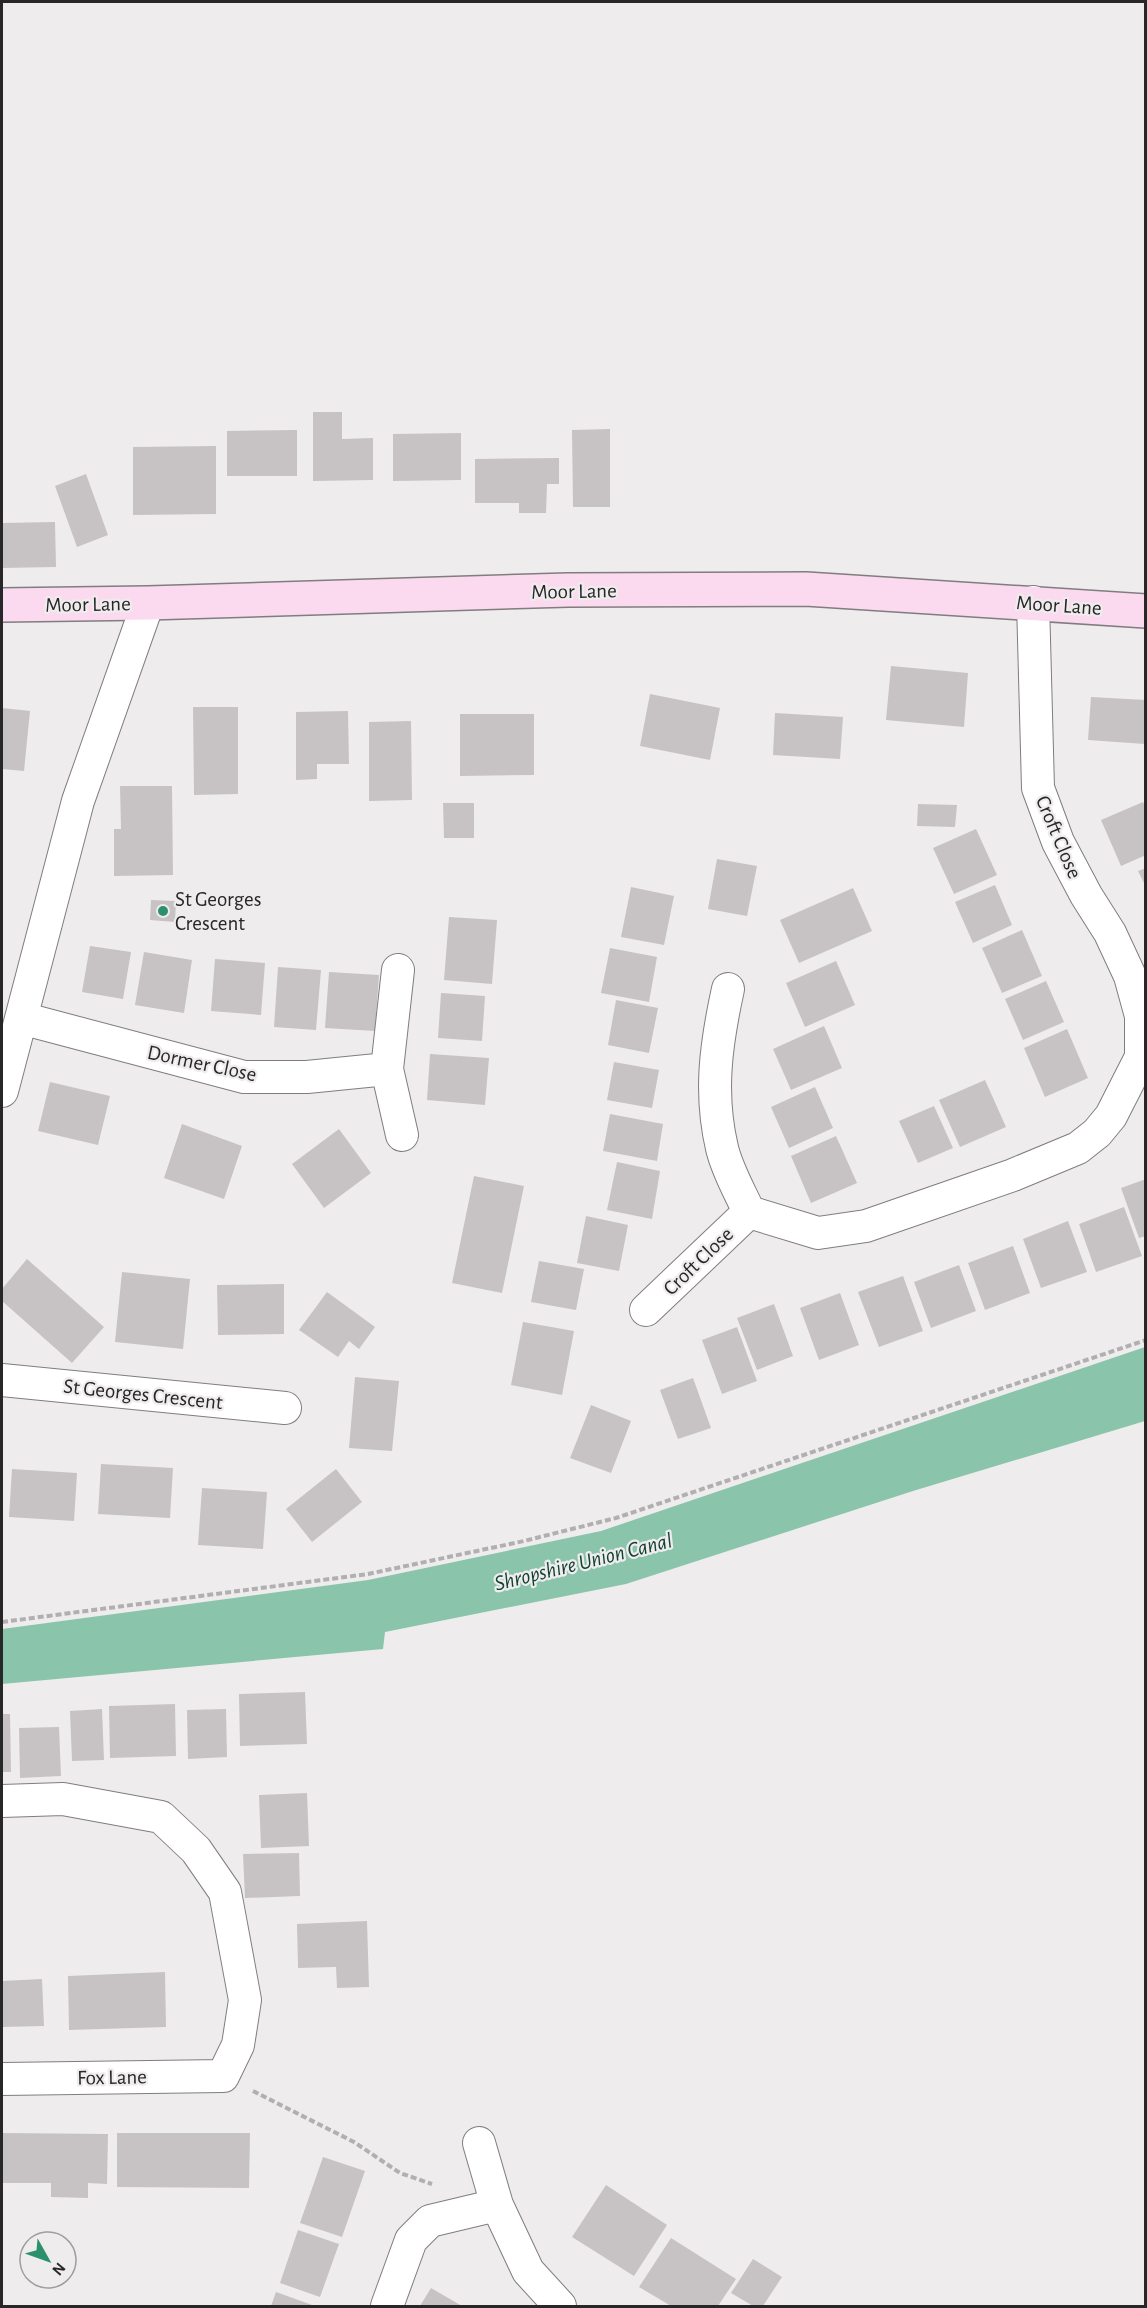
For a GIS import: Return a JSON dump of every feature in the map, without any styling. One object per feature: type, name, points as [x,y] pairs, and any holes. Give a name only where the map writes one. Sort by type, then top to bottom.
[{"type":"street","name":"Moor Lane","points":[[2,605],[148,603],[568,590],[806,589],[1146,611]]},
{"type":"street","name":"Croft Close","points":[[749,1212],[818,1233],[827,1232],[866,1226],[1013,1175],[1078,1148],[1097,1133],[1112,1116],[1143,1057],[1141,1016],[1130,976],[1110,933],[1086,896],[1058,842],[1038,788],[1033,602]]},
{"type":"street","points":[[2,1091],[78,801],[148,603]]},
{"type":"street","points":[[398,970],[387,1069],[402,1135]]},
{"type":"street","name":"Croft Close","points":[[728,989],[718,1036],[714,1095],[723,1150],[749,1212]]},
{"type":"street","name":"Dormer Close","points":[[21,1017],[244,1077],[307,1077],[387,1069]]},
{"type":"street","name":"Croft Close","points":[[646,1310],[749,1212]]},
{"type":"street","name":"St Georges Crescent","points":[[2,1380],[285,1408]]},
{"type":"street","points":[[2,1801],[63,1799],[160,1817],[196,1850],[225,1892],[245,2000],[238,2045],[223,2076]]},
{"type":"street","name":"Fox Lane","points":[[2,2079],[223,2076]]},
{"type":"street","points":[[478,2144],[497,2205],[528,2271],[560,2307]]},
{"type":"street","points":[[387,2307],[411,2240],[430,2221],[497,2205]]},
{"type":"path","points":[[2,1622],[368,1574],[524,1541],[616,1518],[1146,1340]]},
{"type":"path","points":[[223,2076],[354,2142],[400,2173],[443,2187]]},
{"type":"water","name":"Shropshire Union Canal","points":[[1145,1347],[1145,1421],[913,1491],[626,1584],[385,1632],[383,1649],[2,1684],[2,1629],[368,1580],[601,1531]]},
{"type":"building","points":[[313,412],[342,412],[342,439],[373,438],[373,480],[313,481]]},
{"type":"building","points":[[610,429],[610,507],[573,507],[572,430]]},
{"type":"building","points":[[297,430],[297,476],[227,476],[227,431]]},
{"type":"building","points":[[461,433],[461,480],[393,481],[393,434]]},
{"type":"building","points":[[216,446],[216,514],[133,515],[133,447]]},
{"type":"building","points":[[559,458],[559,484],[547,484],[546,513],[519,513],[519,503],[475,503],[475,459]]},
{"type":"building","points":[[86,474],[108,535],[77,547],[55,486]]},
{"type":"building","points":[[55,522],[56,567],[2,568],[2,523]]},
{"type":"building","points":[[891,666],[968,673],[964,727],[886,720]]},
{"type":"building","points":[[650,694],[720,708],[710,760],[640,746]]},
{"type":"building","points":[[1091,697],[1146,700],[1145,744],[1088,740]]},
{"type":"building","points":[[193,707],[238,707],[238,794],[194,795]]},
{"type":"building","points":[[2,708],[30,711],[24,771],[2,769]]},
{"type":"building","points":[[348,711],[349,764],[317,764],[317,779],[296,780],[296,712]]},
{"type":"building","points":[[775,713],[843,717],[840,759],[773,755]]},
{"type":"building","points":[[460,714],[534,714],[534,775],[460,776]]},
{"type":"building","points":[[411,721],[412,800],[369,801],[369,722]]},
{"type":"building","points":[[120,786],[172,786],[173,875],[114,876],[114,829],[121,829]]},
{"type":"building","points":[[1143,802],[1146,808],[1146,855],[1121,866],[1101,820]]},
{"type":"building","points":[[443,803],[474,803],[474,838],[444,838]]},
{"type":"building","points":[[918,804],[957,805],[955,827],[917,826]]},
{"type":"building","points":[[976,829],[997,875],[954,894],[933,848]]},
{"type":"building","points":[[717,859],[757,866],[747,916],[708,909]]},
{"type":"building","points":[[1146,868],[1146,887],[1138,871]]},
{"type":"building","points":[[995,885],[1012,925],[973,943],[955,902]]},
{"type":"building","points":[[631,887],[674,896],[664,945],[621,937]]},
{"type":"building","points":[[853,888],[872,931],[799,963],[780,920]]},
{"type":"building","name":"St Georges Crescent","points":[[151,900],[176,901],[175,922],[150,920]]},
{"type":"building","points":[[449,917],[497,920],[492,984],[444,980]]},
{"type":"building","points":[[1022,930],[1042,976],[1002,993],[982,948]]},
{"type":"building","points":[[90,946],[131,952],[123,999],[82,992]]},
{"type":"building","points":[[610,948],[657,957],[649,1002],[601,993]]},
{"type":"building","points":[[144,952],[192,960],[184,1013],[135,1005]]},
{"type":"building","points":[[215,959],[265,963],[261,1015],[211,1011]]},
{"type":"building","points":[[836,961],[855,1005],[805,1027],[786,983]]},
{"type":"building","points":[[278,967],[321,970],[316,1030],[274,1027]]},
{"type":"building","points":[[329,972],[379,975],[375,1031],[325,1028]]},
{"type":"building","points":[[1046,981],[1064,1022],[1023,1040],[1005,999]]},
{"type":"building","points":[[441,993],[485,996],[482,1041],[438,1038]]},
{"type":"building","points":[[616,1000],[658,1008],[649,1053],[608,1045]]},
{"type":"building","points":[[824,1026],[842,1068],[791,1090],[773,1049]]},
{"type":"building","points":[[1067,1029],[1088,1078],[1045,1097],[1024,1048]]},
{"type":"building","points":[[430,1054],[489,1058],[485,1105],[427,1100]]},
{"type":"building","points":[[614,1062],[659,1070],[652,1108],[607,1100]]},
{"type":"building","points":[[985,1080],[1006,1127],[960,1147],[939,1100]]},
{"type":"building","points":[[50,1082],[110,1096],[98,1145],[38,1131]]},
{"type":"building","points":[[815,1087],[833,1128],[789,1148],[771,1107]]},
{"type":"building","points":[[934,1106],[953,1148],[918,1163],[899,1121]]},
{"type":"building","points":[[610,1114],[663,1124],[657,1161],[603,1151]]},
{"type":"building","points":[[182,1124],[242,1146],[224,1199],[164,1178]]},
{"type":"building","points":[[339,1129],[371,1173],[324,1208],[292,1164]]},
{"type":"building","points":[[836,1136],[857,1183],[811,1203],[791,1156]]},
{"type":"building","points":[[617,1162],[660,1171],[652,1219],[607,1210]]},
{"type":"building","points":[[474,1176],[524,1186],[502,1293],[452,1283]]},
{"type":"building","points":[[1146,1179],[1146,1236],[1139,1238],[1121,1188]]},
{"type":"building","points":[[1124,1207],[1142,1256],[1096,1272],[1079,1224]]},
{"type":"building","points":[[586,1216],[628,1225],[619,1271],[577,1263]]},
{"type":"building","points":[[1068,1221],[1087,1272],[1041,1288],[1023,1239]]},
{"type":"building","points":[[1013,1246],[1030,1293],[985,1310],[968,1263]]},
{"type":"building","points":[[27,1259],[104,1327],[72,1363],[2,1301],[2,1289]]},
{"type":"building","points":[[539,1261],[584,1269],[576,1310],[531,1302]]},
{"type":"building","points":[[959,1265],[976,1311],[931,1328],[914,1282]]},
{"type":"building","points":[[122,1272],[190,1279],[183,1349],[115,1342]]},
{"type":"building","points":[[903,1276],[923,1331],[879,1347],[858,1292]]},
{"type":"building","points":[[284,1284],[284,1334],[218,1335],[217,1285]]},
{"type":"building","points":[[327,1292],[375,1327],[359,1349],[349,1341],[338,1357],[299,1330]]},
{"type":"building","points":[[840,1293],[859,1345],[819,1360],[800,1308]]},
{"type":"building","points":[[774,1304],[793,1356],[757,1370],[737,1318]]},
{"type":"building","points":[[523,1322],[574,1331],[562,1395],[511,1385]]},
{"type":"building","points":[[737,1327],[757,1381],[722,1394],[702,1340]]},
{"type":"building","points":[[355,1377],[399,1381],[392,1451],[349,1448]]},
{"type":"building","points":[[693,1378],[711,1428],[678,1439],[660,1390]]},
{"type":"building","points":[[591,1405],[631,1421],[611,1473],[570,1458]]},
{"type":"building","points":[[101,1464],[173,1468],[170,1518],[98,1514]]},
{"type":"building","points":[[12,1469],[77,1473],[74,1521],[9,1517]]},
{"type":"building","points":[[336,1469],[362,1502],[312,1542],[286,1509]]},
{"type":"building","points":[[202,1488],[267,1492],[263,1549],[198,1545]]},
{"type":"building","points":[[305,1692],[307,1744],[240,1746],[239,1694]]},
{"type":"building","points":[[175,1704],[176,1756],[110,1758],[109,1706]]},
{"type":"building","points":[[102,1709],[104,1760],[72,1761],[70,1711]]},
{"type":"building","points":[[226,1709],[227,1757],[188,1759],[187,1710]]},
{"type":"building","points":[[2,1714],[10,1714],[11,1772],[2,1772]]},
{"type":"building","points":[[59,1727],[61,1776],[20,1778],[19,1728]]},
{"type":"building","points":[[307,1793],[309,1846],[261,1848],[259,1795]]},
{"type":"building","points":[[299,1853],[300,1896],[245,1898],[243,1854]]},
{"type":"building","points":[[367,1921],[369,1987],[337,1988],[336,1967],[298,1968],[297,1924]]},
{"type":"building","points":[[165,1972],[166,2027],[69,2030],[68,1976]]},
{"type":"building","points":[[42,1979],[44,2026],[2,2027],[2,1981]]},
{"type":"building","points":[[2,2133],[108,2134],[107,2184],[88,2183],[88,2198],[51,2197],[51,2183],[2,2183]]},
{"type":"building","points":[[117,2133],[250,2133],[249,2188],[117,2187]]},
{"type":"building","points":[[323,2157],[365,2171],[342,2237],[300,2223]]},
{"type":"building","points":[[606,2185],[667,2225],[634,2276],[572,2237]]},
{"type":"building","points":[[298,2230],[339,2244],[320,2297],[280,2283]]},
{"type":"building","points":[[671,2238],[736,2279],[718,2306],[671,2306],[639,2287]]},
{"type":"building","points":[[753,2259],[782,2277],[763,2306],[753,2306],[731,2293]]},
{"type":"building","points":[[431,2288],[462,2306],[420,2306]]},
{"type":"building","points":[[276,2292],[315,2306],[271,2306]]},
{"type":"place","name":"St Georges Crescent","points":[[163,911]]}]
